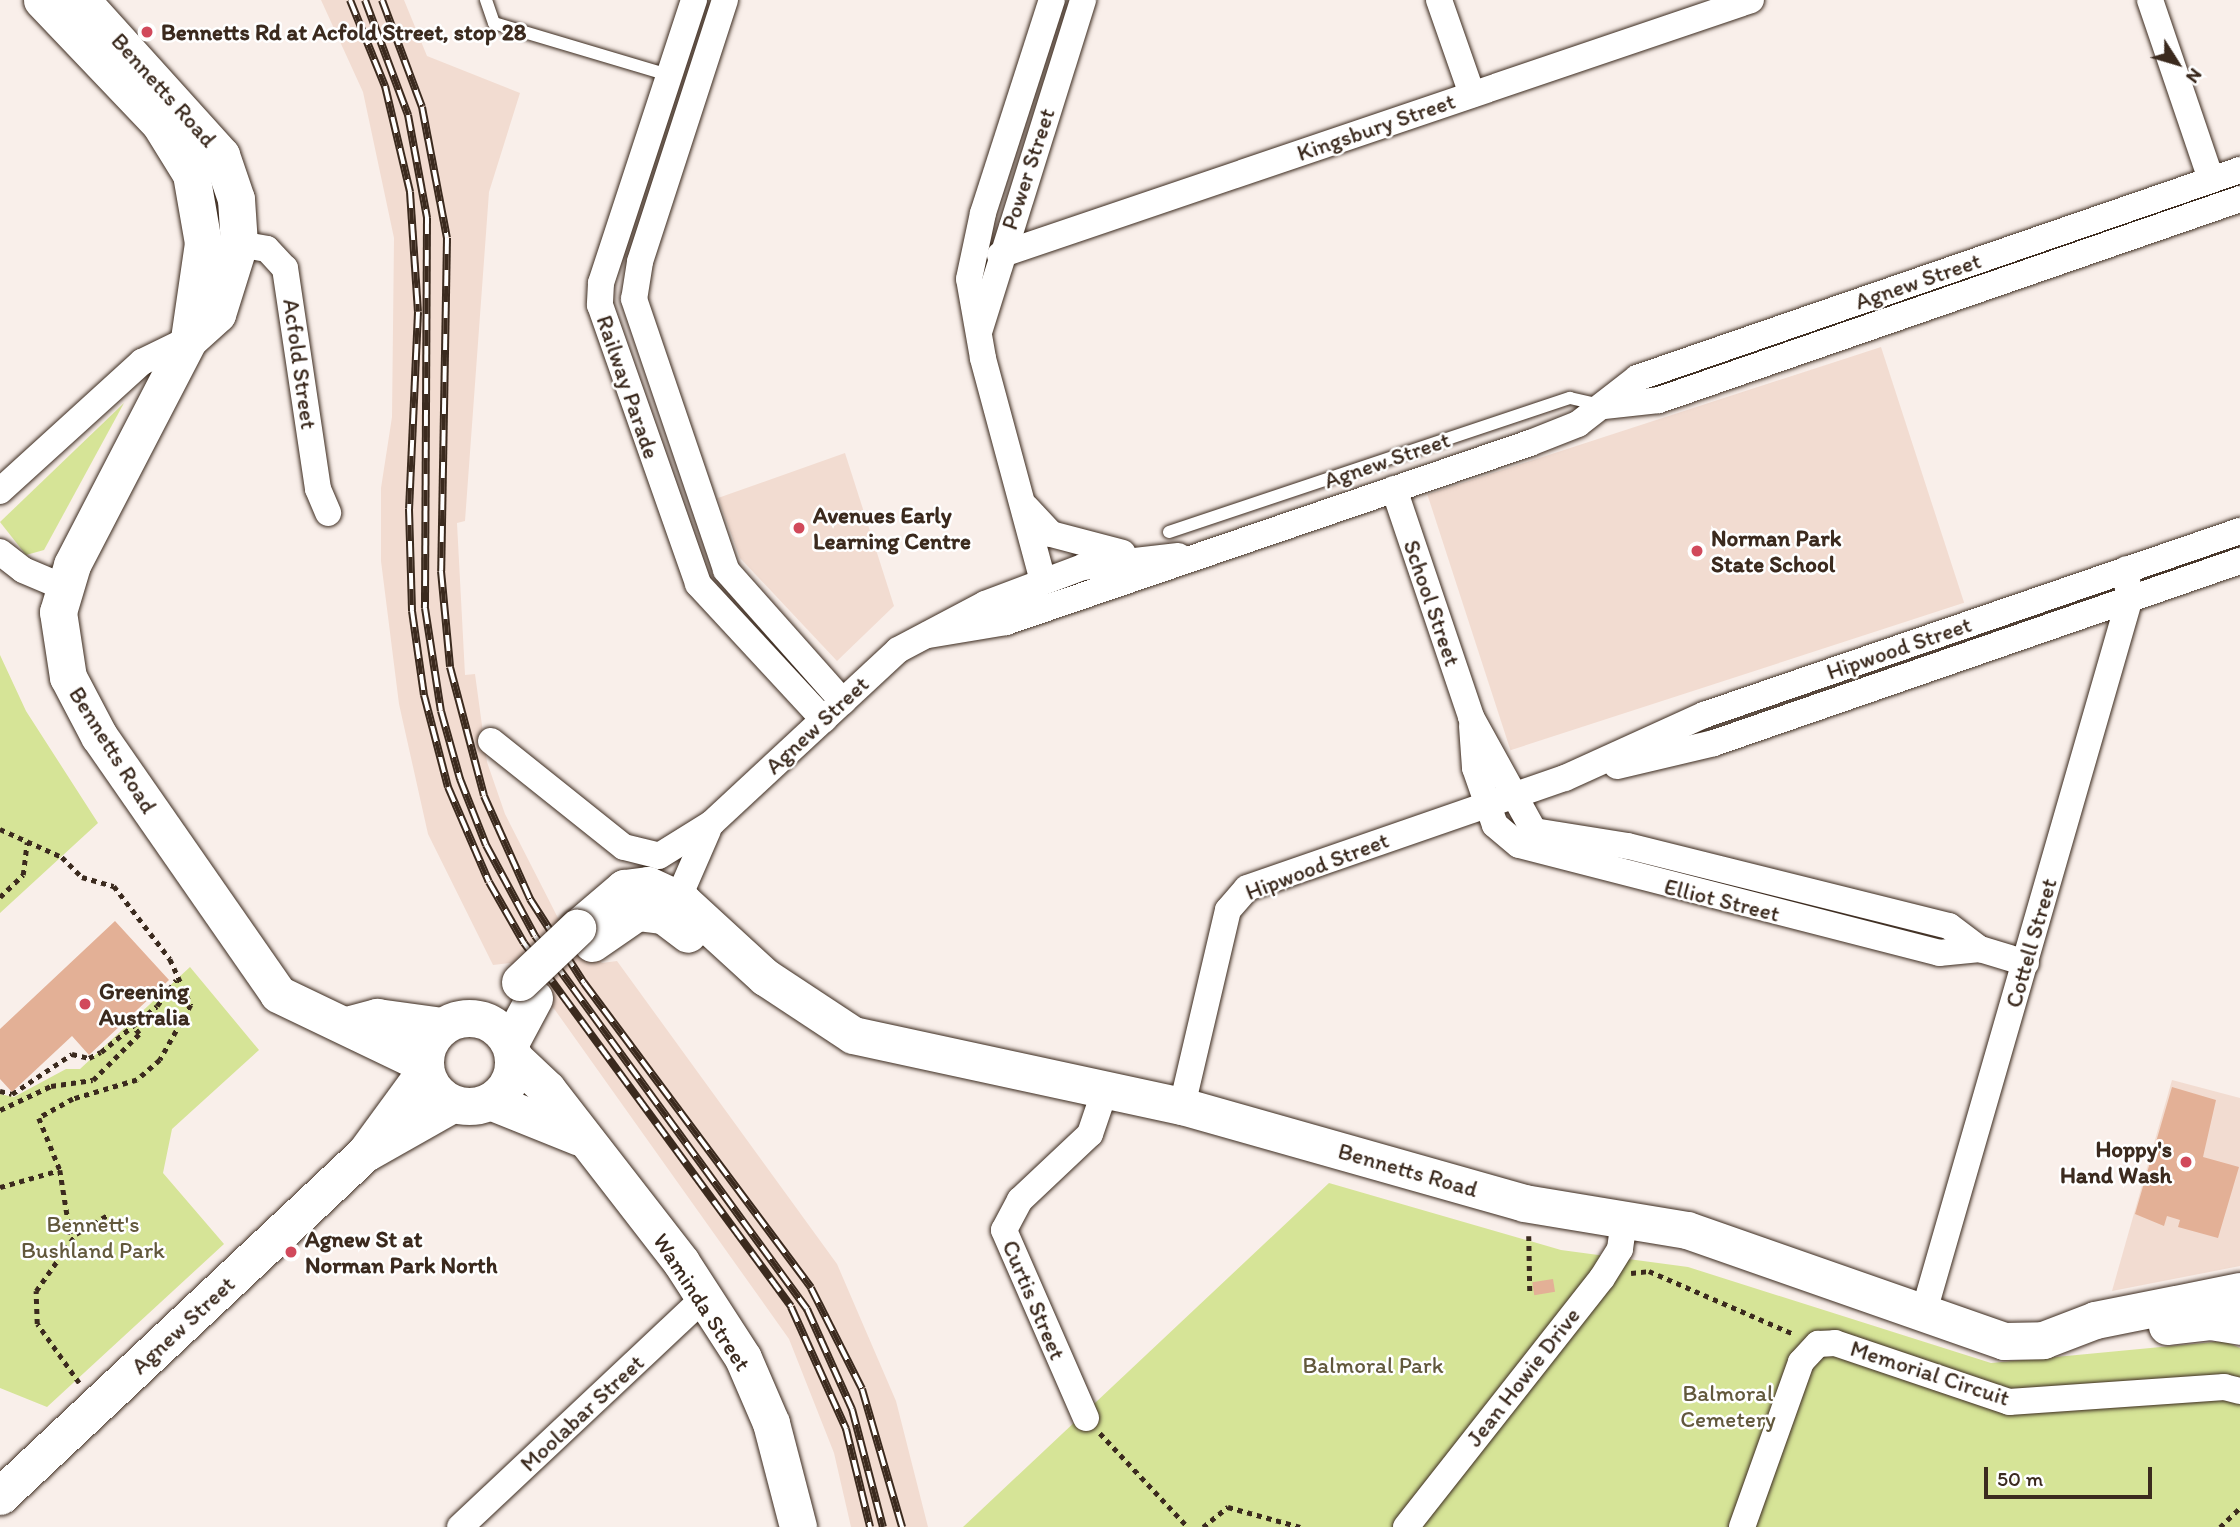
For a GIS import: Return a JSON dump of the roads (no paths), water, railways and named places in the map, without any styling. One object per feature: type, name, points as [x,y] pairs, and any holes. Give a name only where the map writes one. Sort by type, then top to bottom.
[{"type":"main road","name":"Bennetts Road","points":[[42,0],[160,124],[191,174],[203,243],[189,339],[63,587],[60,645],[85,714],[270,986],[307,1013],[349,1024],[425,1067]]},
{"type":"main road","name":"Bennetts Road","points":[[81,0],[221,155],[236,199],[239,244],[217,314],[189,339]]},
{"type":"main road","name":"Bennetts Road","points":[[478,1018],[527,990],[584,936],[631,885],[678,899],[765,977]]},
{"type":"main road","name":"Bennetts Road","points":[[584,936],[626,916],[656,913],[765,977],[853,1035],[1182,1106],[1524,1203],[1687,1230],[1923,1315],[2004,1341],[2058,1336],[2105,1337],[2196,1322],[2240,1326]]},
{"type":"main road","name":"Bennetts Road","points":[[512,1050],[527,990]]},
{"type":"main road","name":"Bennetts Road","points":[[349,1024],[377,1017],[442,1026]]},
{"type":"main road","points":[[490,1101],[509,1083],[512,1050],[478,1018],[442,1026],[425,1067],[452,1104],[490,1101],[579,1137]]},
{"type":"main road","name":"Waminda Street","points":[[512,1050],[547,1088],[579,1137],[704,1298],[743,1358],[771,1423],[798,1527]]},
{"type":"main road","name":"Agnew Street","points":[[0,1496],[365,1153],[425,1067]]},
{"type":"main road","name":"Agnew Street","points":[[365,1153],[452,1104]]},
{"type":"main road","name":"Bennetts Road","points":[[2058,1336],[2104,1317],[2240,1291]]},
{"type":"street","name":"Railway Parade","points":[[694,0],[601,283],[600,305],[695,577],[775,667],[833,711]]},
{"type":"street","name":"Railway Parade","points":[[725,0],[640,262],[634,299],[726,570],[795,650],[833,711]]},
{"type":"street","name":"Power Street","points":[[1042,581],[978,339],[969,285],[972,256],[1052,0]]},
{"type":"street","name":"Power Street","points":[[978,339],[1000,256],[1083,0]]},
{"type":"street","points":[[1439,0],[1472,94]]},
{"type":"street","name":"Kingsbury Street","points":[[1000,256],[1751,0]]},
{"type":"street","points":[[2150,0],[2211,179]]},
{"type":"street","name":"Agnew Street","points":[[928,635],[987,628],[1575,426],[1642,376],[2240,170]]},
{"type":"street","name":"Agnew Street","points":[[1604,406],[1659,400],[2240,199]]},
{"type":"street","name":"Acfold Street","points":[[239,244],[272,252],[285,268],[318,489],[328,513]]},
{"type":"street","name":"Bennetts Road","points":[[0,491],[130,372],[189,339]]},
{"type":"street","name":"School Street","points":[[1394,489],[1499,801]]},
{"type":"street","points":[[1024,506],[1057,537],[1146,558]]},
{"type":"street","name":"Hipwood Street","points":[[1182,1106],[1236,896],[1564,778],[1704,715],[2240,531]]},
{"type":"street","points":[[0,552],[23,570],[63,587]]},
{"type":"street","name":"Agnew Street","points":[[491,741],[645,857],[672,852],[712,823],[898,650],[1042,581],[1108,560],[1208,553]]},
{"type":"street","name":"Hipwood Street","points":[[1564,778],[1714,743],[2240,561]]},
{"type":"street","name":"Cottell Street","points":[[1923,1315],[2129,601],[2126,569]]},
{"type":"street","points":[[775,667],[795,650]]},
{"type":"street","name":"Elliot Street","points":[[1499,801],[1508,839],[1559,858],[1939,953],[1980,949],[2026,963]]},
{"type":"street","name":"Agnew Street","points":[[678,899],[712,823]]},
{"type":"street","name":"Curtis Street","points":[[1086,1418],[1004,1230],[1020,1200],[1090,1134],[1105,1090]]},
{"type":"street","name":"Jean Howie Drive","points":[[1406,1527],[1602,1278],[1620,1249],[1624,1219]]},
{"type":"street","name":"Moolabar Street","points":[[460,1527],[704,1298]]},
{"type":"street","name":"Memorial Circuit","points":[[1742,1527],[1801,1362],[1818,1344],[1835,1343],[2008,1402],[2239,1388]]},
{"type":"lane","points":[[486,0],[494,23],[668,75]]},
{"type":"lane","name":"Agnew Street","points":[[1168,532],[1570,398],[1604,406]]},
{"type":"railway","points":[[350,0],[385,86],[410,192],[418,312],[409,509],[412,611],[424,695],[448,787],[489,882],[524,943],[791,1307],[846,1429],[870,1527]]},
{"type":"railway","points":[[365,0],[408,115],[427,218],[425,608],[441,711],[460,779],[486,845],[535,936],[807,1309],[852,1409],[883,1527]]},
{"type":"railway","points":[[382,0],[422,107],[447,238],[441,571],[450,667],[484,796],[530,899],[584,983],[811,1288],[862,1389],[902,1527]]},
{"type":"place","name":"Bennetts Rd at Acfold Street, stop 28","points":[[147,32]]},
{"type":"place","name":"Avenues Early Learning Centre","points":[[799,528]]},
{"type":"place","name":"Norman Park State School","points":[[1697,551]]},
{"type":"place","name":"Greening Australia","points":[[85,1004]]},
{"type":"place","name":"Hoppy's Hand Wash","points":[[2186,1162]]},
{"type":"place","name":"Agnew St at Norman Park North","points":[[291,1252]]},
{"type":"park label","name":"Bennett's Bushland Park","points":[[93,1237]]},
{"type":"park label","name":"Balmoral Park","points":[[1373,1365]]},
{"type":"park label","name":"Balmoral Cemetery","points":[[1728,1406]]}]
